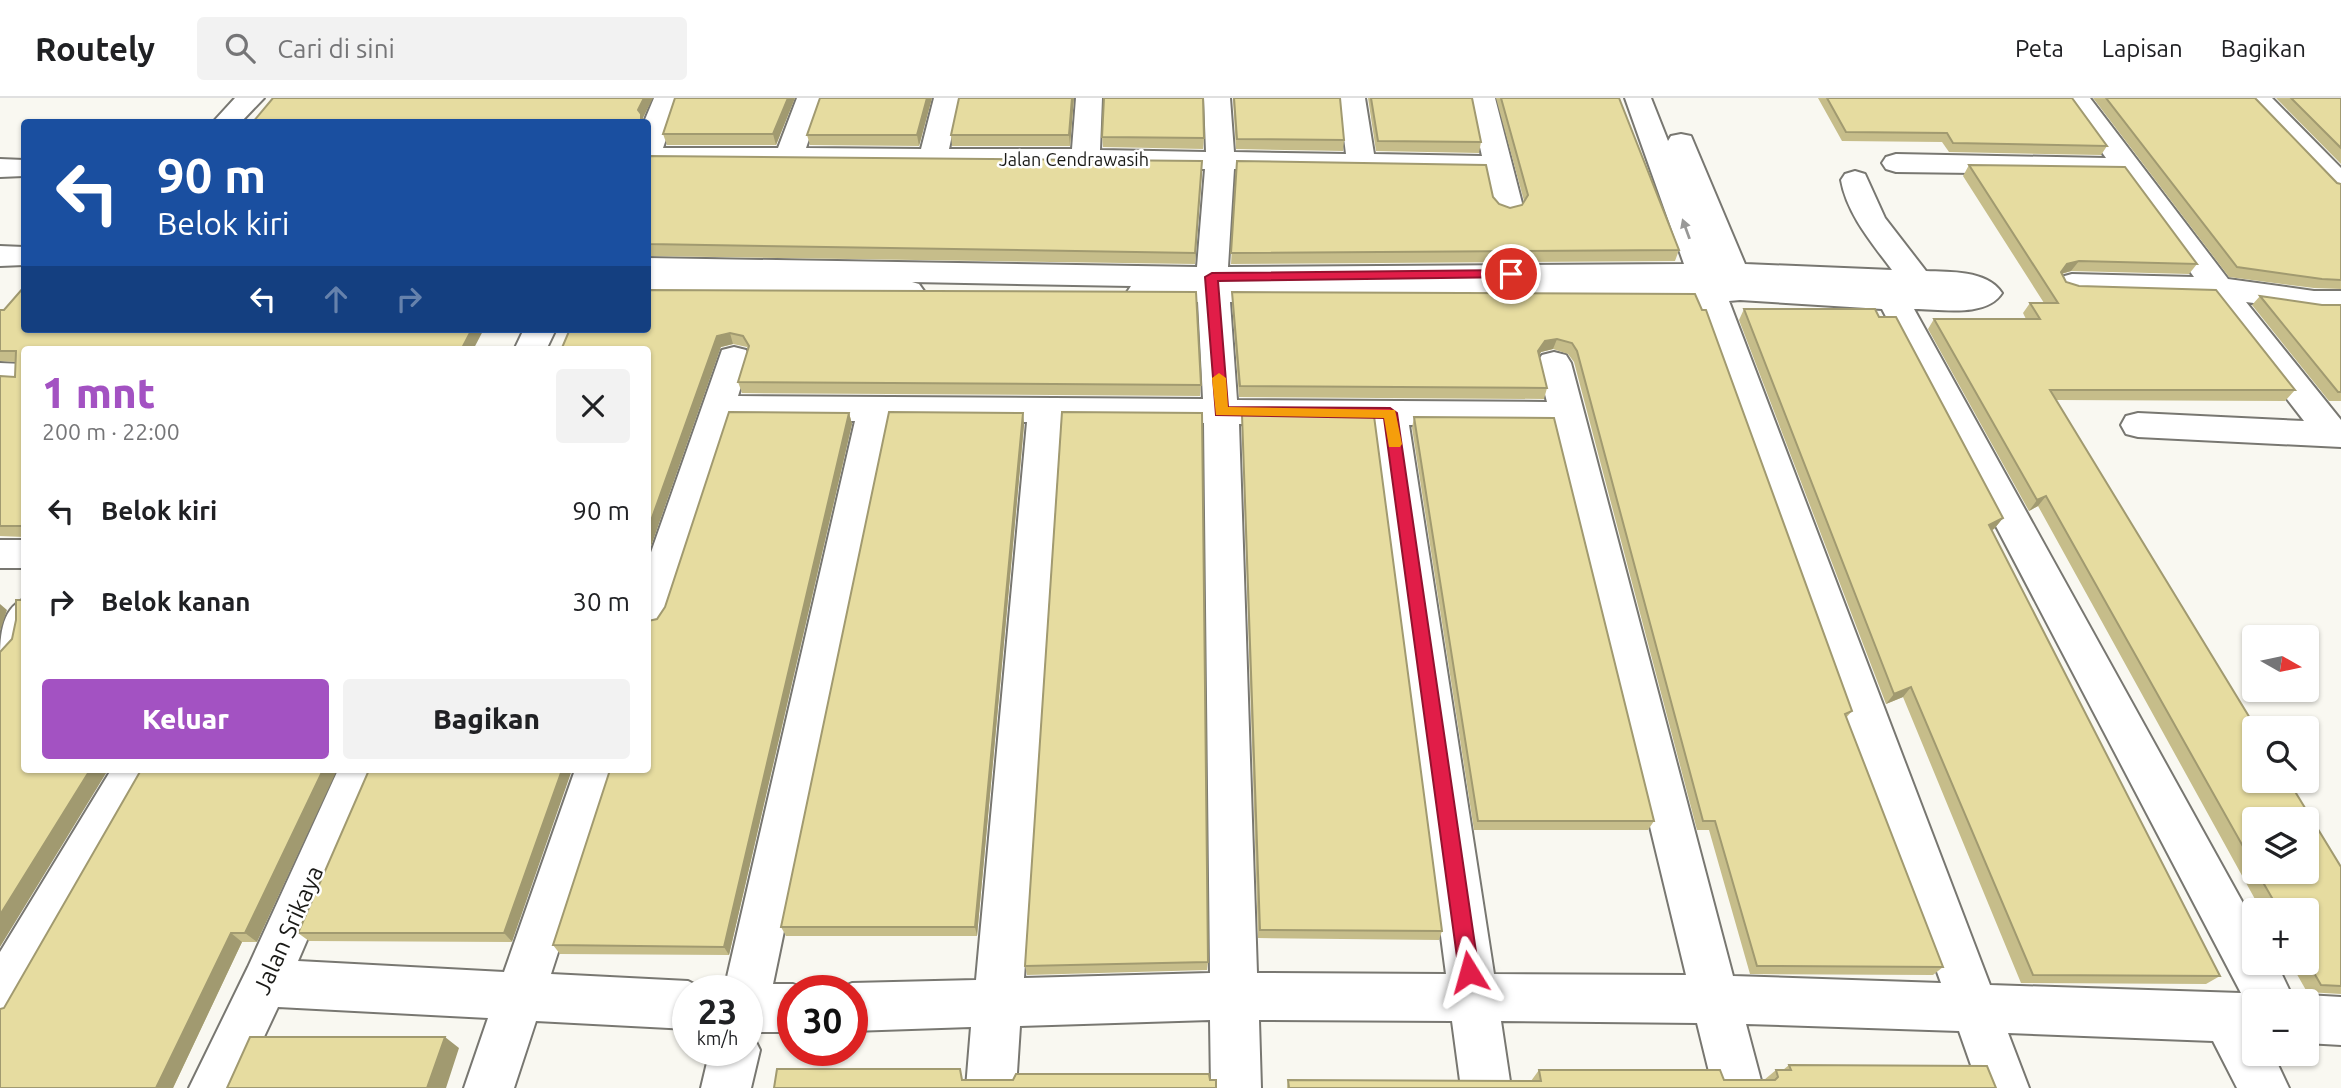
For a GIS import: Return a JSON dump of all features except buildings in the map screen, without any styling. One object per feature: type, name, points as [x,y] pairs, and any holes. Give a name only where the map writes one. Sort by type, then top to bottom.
[{"type":"street","points":[[229,119],[251,98]]},
{"type":"street","points":[[651,142],[667,98]]},
{"type":"street","points":[[790,155],[810,98]]},
{"type":"street","points":[[933,158],[947,98]]},
{"type":"street","points":[[1085,158],[1089,98]]},
{"type":"street","points":[[1217,98],[1220,160],[1212,285],[1221,412],[1236,1088]]},
{"type":"street","points":[[1352,98],[1361,162]]},
{"type":"street","points":[[1482,98],[1508,207]]},
{"type":"street","points":[[1638,98],[1722,282]]},
{"type":"street","points":[[1663,98],[1722,282],[1972,1006],[2004,1088]]},
{"type":"street","points":[[2076,98],[2218,288],[2338,435]]},
{"type":"street","points":[[2257,98],[2339,179]]},
{"type":"street","name":"Jalan Cendrawasih","points":[[651,156],[1085,158],[1500,165]]},
{"type":"street","points":[[1896,163],[2129,167]]},
{"type":"street","points":[[0,168],[21,168]]},
{"type":"street","points":[[1855,180],[1856,190],[1897,285],[2242,994]]},
{"type":"street","points":[[0,256],[21,256]]},
{"type":"street","points":[[651,268],[1212,285]]},
{"type":"street","points":[[651,288],[1722,282],[1897,285]]},
{"type":"street","points":[[2072,284],[2218,288],[2314,301],[2341,301]]},
{"type":"street","points":[[651,607],[734,358]]},
{"type":"street","points":[[1554,363],[1713,999],[1738,1088]]},
{"type":"street","points":[[0,374],[21,374]]},
{"type":"street","points":[[0,397],[21,397]]},
{"type":"street","points":[[718,408],[1567,414]]},
{"type":"street","points":[[751,975],[875,409]]},
{"type":"street","points":[[991,1088],[1045,410]]},
{"type":"street","points":[[1390,413],[1486,1088]]},
{"type":"street","points":[[2138,425],[2338,435]]},
{"type":"street","points":[[0,554],[21,554]]},
{"type":"street","points":[[0,650],[21,619]]},
{"type":"street","points":[[0,997],[132,773]]},
{"type":"street","name":"Jalan Srikaya","points":[[214,1088],[265,983],[358,773]]},
{"type":"street","points":[[489,1088],[595,773]]},
{"type":"street","points":[[265,983],[672,1004]]},
{"type":"street","points":[[868,1007],[1233,996],[1713,999],[2242,1012]]},
{"type":"street","points":[[2319,1020],[2341,1021]]},
{"type":"street","points":[[726,1088],[731,1066]]},
{"type":"street","points":[[2260,1066],[2264,1088]]},
{"type":"slow traffic","points":[[1219,378],[1221,412],[1390,413],[1394,444]]},
{"type":"route","points":[[1469,972],[1390,413],[1221,412],[1212,277],[1511,274]]}]
